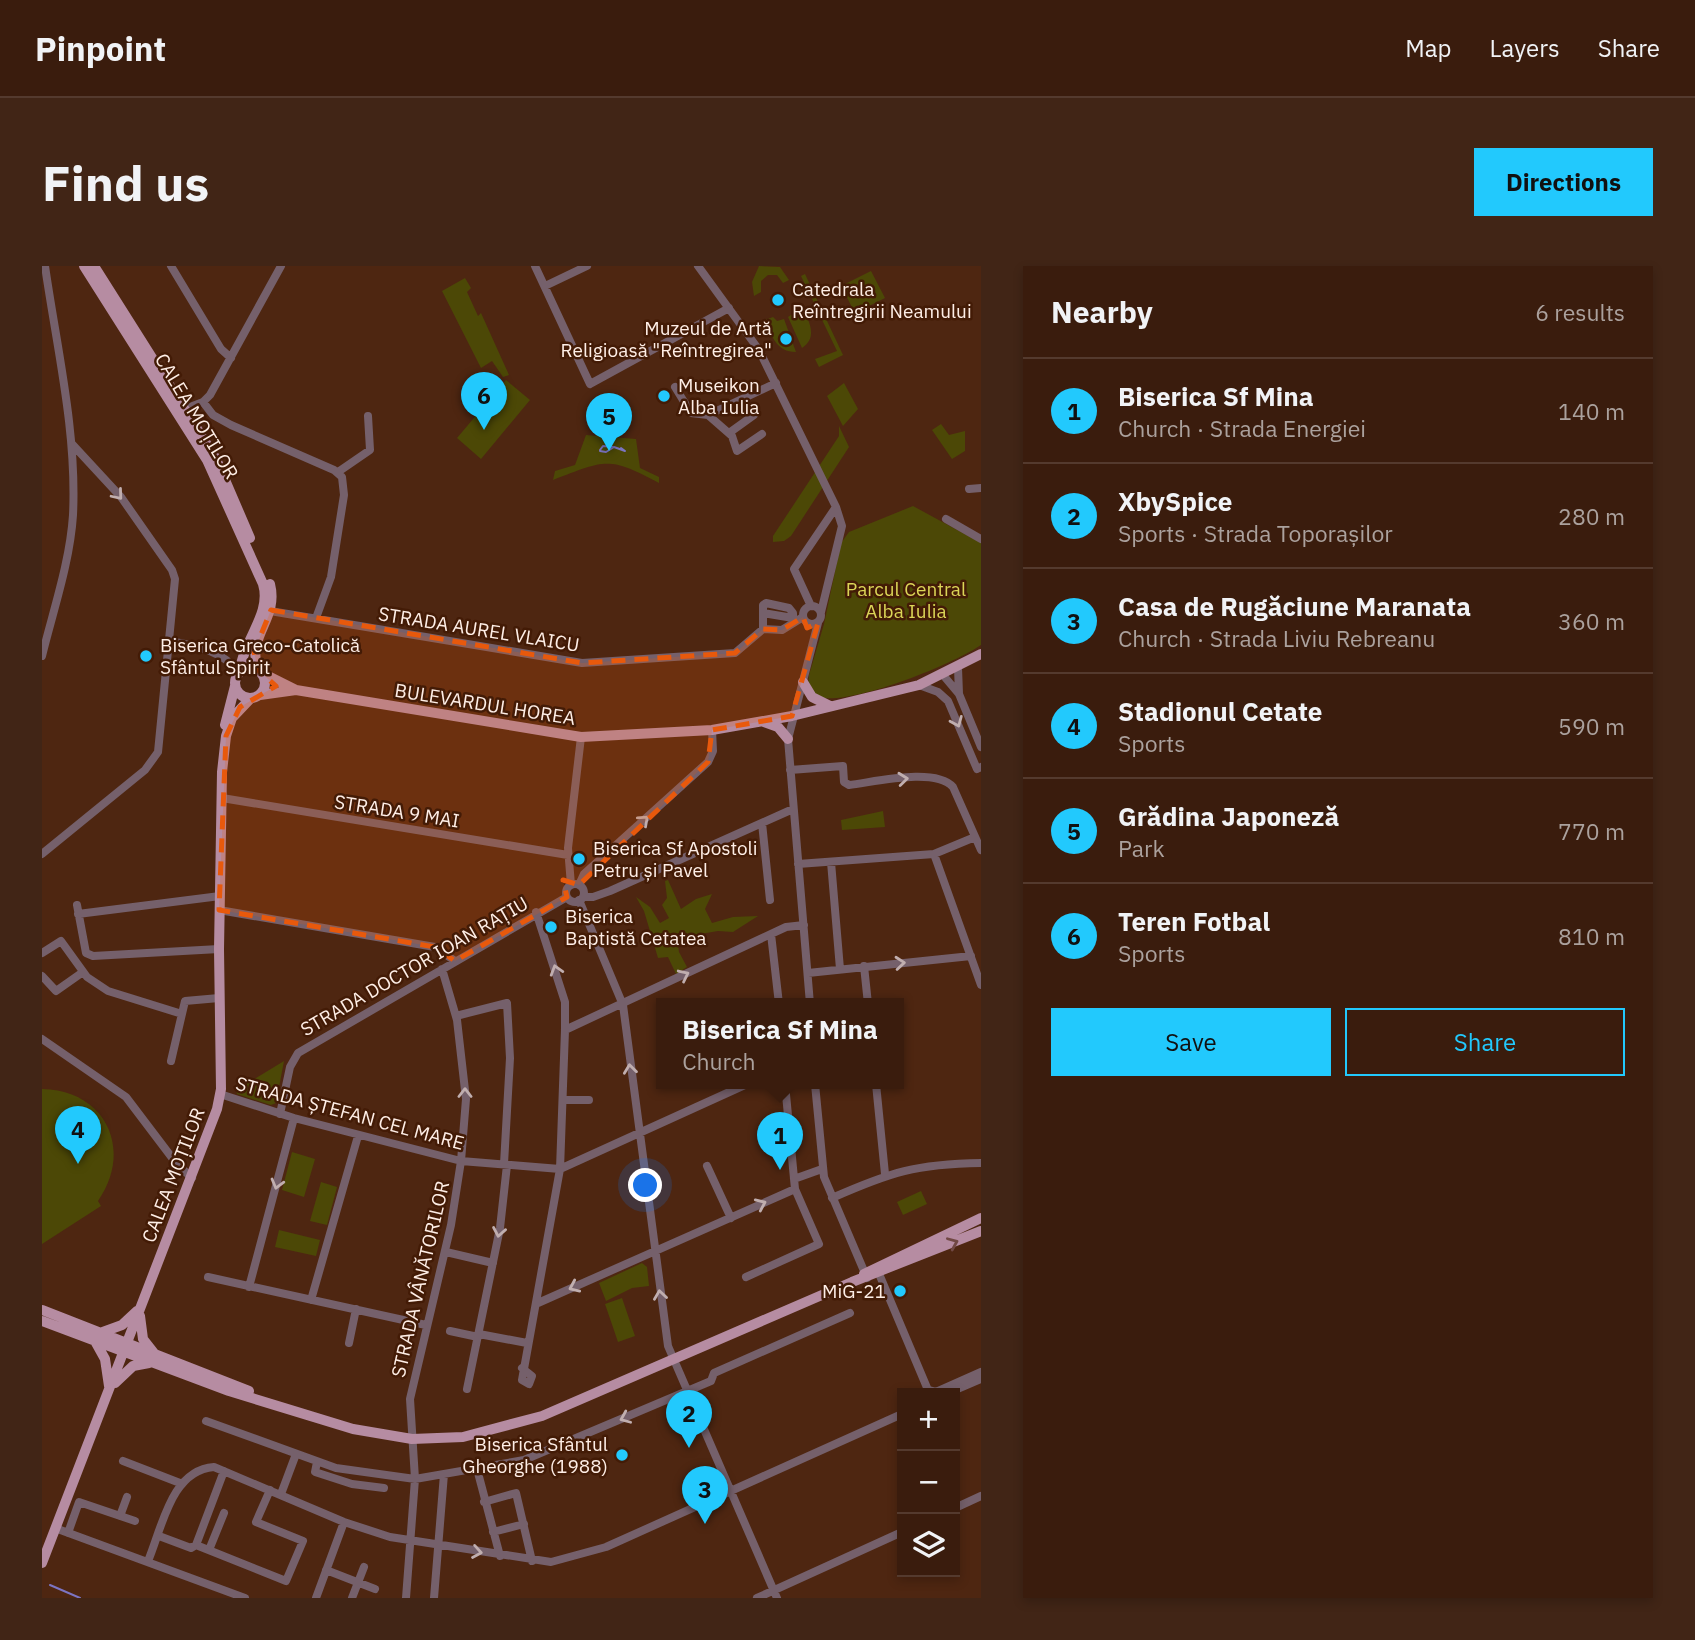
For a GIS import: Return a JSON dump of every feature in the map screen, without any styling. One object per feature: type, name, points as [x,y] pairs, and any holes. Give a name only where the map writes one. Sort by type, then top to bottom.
[{"type":"main road","name":"CALEA MOȚILOR","points":[[84,266],[217,480],[263,584],[267,610]]},
{"type":"main road","name":"CALEA MOȚILOR","points":[[42,1563],[192,1178],[220,1094],[219,910],[225,720],[245,645],[267,610],[270,584],[216,459],[94,266]]},
{"type":"main road","points":[[255,696],[265,687],[254,648],[267,610]]},
{"type":"main road","name":"BULEVARDUL HOREA","points":[[296,690],[581,737],[712,730],[792,716],[945,678],[981,654]]},
{"type":"main road","points":[[239,672],[249,667],[296,690]]},
{"type":"main road","points":[[803,682],[812,697],[830,706]]},
{"type":"main road","points":[[235,686],[242,696],[296,690]]},
{"type":"main road","name":"CALEA MOȚILOR","points":[[226,736],[235,713],[255,696]]},
{"type":"main road","points":[[763,722],[778,727],[788,739]]},
{"type":"main road","points":[[878,1270],[981,1218]]},
{"type":"main road","points":[[42,1321],[232,1382],[265,1399],[353,1429],[412,1439],[463,1437],[518,1425],[674,1361],[866,1275],[981,1231]]},
{"type":"main road","points":[[97,1337],[122,1325],[141,1309]]},
{"type":"main road","points":[[141,1309],[141,1332],[155,1358]]},
{"type":"main road","points":[[42,1310],[97,1337],[106,1359],[109,1392]]},
{"type":"main road","points":[[109,1392],[133,1366],[155,1358]]},
{"type":"street","points":[[42,656],[70,541],[72,444],[45,266]]},
{"type":"street","points":[[171,266],[221,349],[231,358]]},
{"type":"street","points":[[185,409],[203,402],[231,358],[281,266]]},
{"type":"street","points":[[535,266],[590,384],[729,308]]},
{"type":"street","points":[[545,286],[587,266]]},
{"type":"street","points":[[710,266],[699,268],[759,350],[835,505],[841,523],[788,739],[810,998]]},
{"type":"street","points":[[675,387],[691,413],[708,415],[776,383]]},
{"type":"street","points":[[203,402],[213,415],[224,422],[338,472],[344,483],[331,576],[316,618]]},
{"type":"street","points":[[708,415],[729,433],[737,452],[762,434]]},
{"type":"street","points":[[729,433],[754,415]]},
{"type":"street","points":[[338,472],[370,450],[368,416]]},
{"type":"street","points":[[42,854],[153,761],[158,751],[170,641],[174,574],[121,497],[72,444]]},
{"type":"street","points":[[969,489],[981,488]]},
{"type":"street","points":[[821,612],[811,606],[807,592],[794,569],[835,505]]},
{"type":"street","points":[[946,519],[981,539]]},
{"type":"street","points":[[803,617],[805,610],[811,606]]},
{"type":"street","name":"STRADA AUREL VLAICU","points":[[267,610],[583,663],[735,653],[763,629]]},
{"type":"street","points":[[793,621],[763,612],[763,629],[782,630],[803,617]]},
{"type":"street","points":[[803,617],[809,624],[818,623]]},
{"type":"street","points":[[170,641],[210,651],[225,658],[239,672]]},
{"type":"street","points":[[958,668],[959,694]]},
{"type":"street","points":[[945,678],[959,694],[981,747]]},
{"type":"street","points":[[945,678],[948,701],[976,769],[981,767]]},
{"type":"street","points":[[919,685],[938,692],[948,701]]},
{"type":"street","points":[[712,730],[713,751],[708,762],[584,874],[567,897],[574,901],[610,891],[793,809]]},
{"type":"street","points":[[575,885],[568,855],[581,737]]},
{"type":"street","points":[[790,770],[843,766],[844,782],[849,785],[930,776],[946,780],[953,787],[981,850]]},
{"type":"street","name":"STRADA 9 MAI","points":[[222,798],[568,855]]},
{"type":"street","points":[[762,824],[770,900]]},
{"type":"street","points":[[798,864],[934,854],[975,836]]},
{"type":"street","points":[[934,854],[981,985]]},
{"type":"street","points":[[831,862],[840,969]]},
{"type":"street","points":[[575,885],[583,889],[581,899],[622,1005],[666,1338],[775,1594]]},
{"type":"street","points":[[78,914],[220,896]]},
{"type":"street","name":"STRADA DOCTOR IOAN RAȚIU","points":[[280,1114],[290,1066],[298,1053],[536,912],[567,897]]},
{"type":"street","points":[[76,905],[86,953],[93,956],[219,949]]},
{"type":"street","points":[[219,910],[435,947],[455,961]]},
{"type":"street","points":[[524,1373],[527,1343],[538,1303],[560,1169],[565,1030],[565,1002],[536,912]]},
{"type":"street","points":[[565,1030],[771,934],[804,925]]},
{"type":"street","points":[[771,934],[778,998]]},
{"type":"street","points":[[42,953],[61,941],[83,972],[108,991],[181,1014]]},
{"type":"street","points":[[808,973],[971,956]]},
{"type":"street","points":[[864,966],[867,998]]},
{"type":"street","name":"STRADA VÂNĂTORILOR","points":[[406,1598],[415,1479],[409,1414],[412,1380],[446,1252],[461,1161],[466,1085],[456,1016],[442,969]]},
{"type":"street","points":[[42,976],[51,990],[56,991],[83,972]]},
{"type":"street","points":[[171,1061],[186,1000],[219,998]]},
{"type":"street","points":[[456,1016],[507,1003],[510,1058],[505,1165],[493,1263],[467,1389]]},
{"type":"street","points":[[42,1039],[126,1097],[176,1163],[192,1178]]},
{"type":"street","name":"STRADA ȘTEFAN CEL MARE","points":[[220,1094],[358,1136],[461,1161],[560,1169],[736,1089]]},
{"type":"street","points":[[746,1277],[819,1244],[795,1189],[785,1089]]},
{"type":"street","points":[[815,1089],[822,1170],[866,1275]]},
{"type":"street","points":[[876,1089],[885,1174]]},
{"type":"street","points":[[563,1100],[589,1100]]},
{"type":"street","points":[[249,1287],[294,1118]]},
{"type":"street","points":[[311,1300],[358,1136]]},
{"type":"street","points":[[832,1198],[885,1174],[938,1163],[981,1163]]},
{"type":"street","points":[[707,1166],[731,1218]]},
{"type":"street","points":[[794,1179],[822,1170]]},
{"type":"street","points":[[538,1303],[795,1189]]},
{"type":"street","points":[[446,1252],[493,1263]]},
{"type":"street","points":[[878,1270],[928,1390],[936,1392],[981,1372]]},
{"type":"street","points":[[208,1277],[426,1325]]},
{"type":"street","points":[[349,1343],[356,1309]]},
{"type":"street","points":[[206,1421],[317,1462],[350,1471],[415,1479],[477,1469],[524,1460],[688,1392],[712,1381],[715,1373],[850,1312]]},
{"type":"street","points":[[450,1331],[527,1343]]},
{"type":"street","points":[[960,1388],[981,1379]]},
{"type":"street","points":[[148,1561],[180,1483],[202,1468],[214,1467],[344,1522],[409,1540],[532,1561],[565,1561],[593,1553],[897,1415]]},
{"type":"street","points":[[281,1494],[296,1454]]},
{"type":"street","points":[[123,1461],[180,1483]]},
{"type":"street","points":[[317,1462],[315,1472],[352,1484],[384,1488]]},
{"type":"street","points":[[477,1469],[500,1556]]},
{"type":"street","points":[[159,1536],[191,1549],[196,1545],[224,1471]]},
{"type":"street","points":[[434,1598],[443,1474]]},
{"type":"street","points":[[196,1545],[286,1581],[303,1541],[256,1522],[270,1490]]},
{"type":"street","points":[[484,1502],[516,1493],[532,1561]]},
{"type":"street","points":[[960,1506],[981,1496]]},
{"type":"street","points":[[120,1516],[127,1497]]},
{"type":"street","points":[[68,1532],[79,1502],[135,1521]]},
{"type":"street","points":[[209,1550],[224,1513]]},
{"type":"street","points":[[316,1598],[344,1522]]},
{"type":"street","points":[[493,1532],[524,1524]]},
{"type":"street","points":[[55,1528],[245,1598]]},
{"type":"street","points":[[757,1598],[775,1594],[897,1534]]},
{"type":"street","points":[[352,1598],[364,1567]]},
{"type":"street","points":[[326,1570],[374,1589]]},
{"type":"street","points":[[358,1582],[360,1598]]},
{"type":"highlighted area","points":[[271,610],[582,663],[735,653],[763,629],[782,630],[803,617],[807,628],[818,623],[792,716],[712,730],[708,762],[579,885],[563,880],[567,897],[455,961],[435,947],[219,910],[226,736],[240,707],[276,686],[258,670],[254,652]]},
{"type":"green space","points":[[759,266],[780,267],[789,280],[783,283],[777,275],[768,275],[761,281],[761,292],[754,296],[752,282]]},
{"type":"green space","points":[[871,271],[885,298],[855,313],[841,286]]},
{"type":"green space","points":[[805,274],[843,355],[819,367],[815,359],[837,351],[801,276]]},
{"type":"green space","points":[[465,278],[471,288],[467,292],[478,316],[481,313],[509,375],[503,377],[492,361],[481,368],[442,291]]},
{"type":"green space","points":[[802,305],[811,334],[802,348],[788,317],[794,313],[794,308]]},
{"type":"green space","points":[[773,317],[777,321],[784,319],[796,352],[784,349],[776,342],[765,320]]},
{"type":"green space","points":[[506,380],[530,400],[481,459],[457,438]]},
{"type":"green space","points":[[844,383],[858,409],[843,426],[827,396]]},
{"type":"green space","points":[[941,424],[949,435],[965,431],[965,451],[952,459],[932,430]]},
{"type":"green space","points":[[839,426],[849,447],[791,536],[784,541],[773,542],[773,536],[839,436]]},
{"type":"green space","points":[[586,435],[636,439],[640,468],[659,477],[659,483],[628,468],[607,464],[585,468],[553,480],[555,471],[575,465]]},
{"type":"green space","name":"Parcul Central Alba Iulia","points":[[913,506],[981,543],[981,645],[948,663],[873,691],[829,698],[815,696],[808,684],[809,675],[824,624],[841,543],[849,532]]},
{"type":"green space","points":[[883,811],[885,827],[842,830],[841,820]]},
{"type":"green space","points":[[668,880],[681,909],[696,899],[712,894],[705,909],[712,923],[733,917],[758,916],[733,932],[718,931],[677,938],[679,952],[687,967],[676,974],[668,957],[658,958],[644,911],[636,897],[650,907],[660,923],[669,918],[662,905],[667,898],[665,881]]},
{"type":"green space","points":[[284,1061],[276,1103],[271,1105],[237,1094],[236,1090]]},
{"type":"green space","points":[[42,1089],[64,1092],[97,1111],[107,1126],[113,1143],[113,1162],[109,1181],[98,1201],[101,1206],[42,1244]]},
{"type":"green space","points":[[292,1152],[315,1159],[304,1197],[282,1190]]},
{"type":"green space","points":[[321,1182],[337,1187],[327,1225],[310,1221]]},
{"type":"green space","points":[[921,1191],[927,1204],[903,1215],[897,1202]]},
{"type":"green space","points":[[279,1230],[320,1240],[316,1256],[275,1247]]},
{"type":"green space","points":[[642,1263],[647,1267],[649,1286],[632,1288],[606,1301],[599,1283]]},
{"type":"green space","points":[[622,1298],[635,1336],[618,1342],[605,1304]]},
{"type":"waterway","points":[[600,450],[603,446],[613,447]]},
{"type":"waterway","points":[[600,451],[606,452],[614,447],[625,451],[621,448]]},
{"type":"waterway","points":[[50,1585],[80,1598]]},
{"type":"place","name":"Catedrala Reîntregirii Neamului","points":[[778,300]]},
{"type":"place","name":"Muzeul de Artă Religioasă \"Reîntregirea\"","points":[[786,339]]},
{"type":"place","name":"Museikon Alba Iulia","points":[[664,396]]},
{"type":"place","name":"Teren Fotbal","points":[[484,430]]},
{"type":"place","name":"Grădina Japoneză","points":[[609,451]]},
{"type":"place","name":"Biserica Greco-Catolică Sfântul Spirit","points":[[146,656]]},
{"type":"place","name":"Biserica Sf Apostoli Petru și Pavel","points":[[579,859]]},
{"type":"place","name":"Biserica Baptistă Cetatea","points":[[551,927]]},
{"type":"place","name":"Stadionul Cetate","points":[[78,1164]]},
{"type":"place","name":"Biserica Sf Mina","points":[[780,1170]]},
{"type":"place","name":"MiG-21","points":[[900,1291]]},
{"type":"place","name":"XbySpice","points":[[689,1448]]},
{"type":"place","name":"Biserica Sfântul Gheorghe (1988)","points":[[622,1455]]},
{"type":"place","name":"Casa de Rugăciune Maranata","points":[[705,1524]]}]
